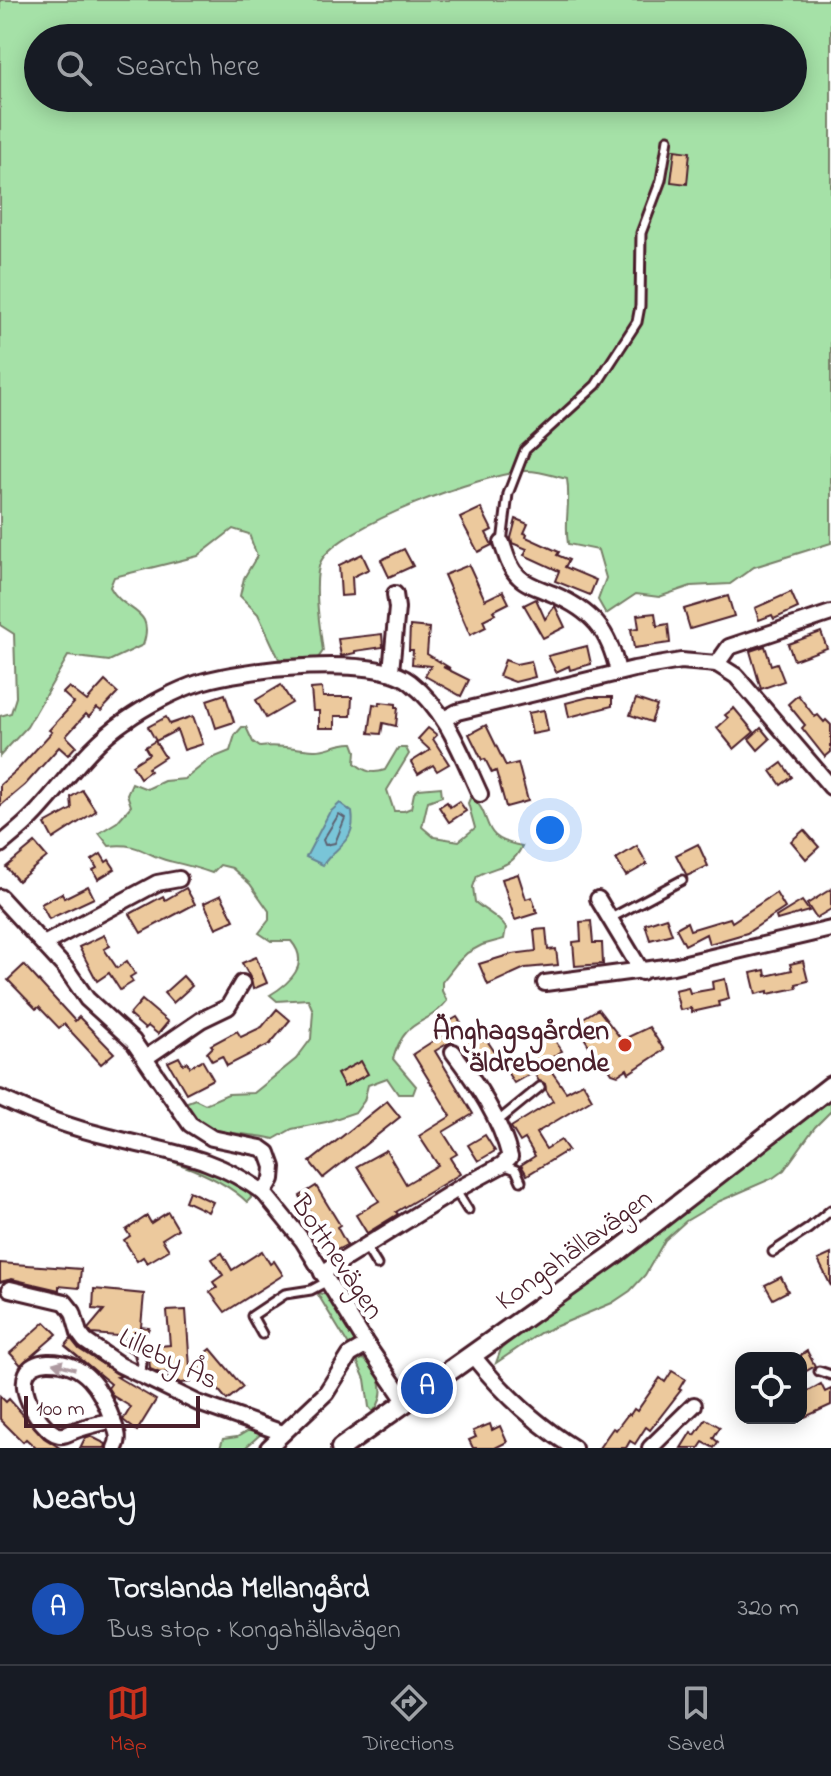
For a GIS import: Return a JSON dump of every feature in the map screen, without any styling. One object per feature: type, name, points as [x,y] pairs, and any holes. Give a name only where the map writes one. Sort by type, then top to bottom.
[{"type":"street","points":[[502,543],[508,560],[520,578],[589,613],[603,629],[618,672]]},
{"type":"street","points":[[391,671],[397,608],[395,594]]},
{"type":"street","points":[[717,664],[729,647],[831,613]]},
{"type":"street","points":[[444,719],[457,712],[618,672],[681,661],[717,664],[736,676],[830,783]]},
{"type":"street","points":[[0,845],[34,816],[102,738],[126,720],[199,682],[252,671],[303,666],[391,671],[408,679],[434,704],[444,719],[480,794]]},
{"type":"street","points":[[44,944],[157,883],[179,879]]},
{"type":"street","name":"Bottnevägen","points":[[0,897],[67,970],[87,999],[147,1057],[177,1109],[190,1124],[212,1138],[261,1148],[268,1153],[273,1167],[272,1179],[264,1193],[303,1241],[406,1402]]},
{"type":"street","points":[[598,899],[642,972]]},
{"type":"street","points":[[545,983],[642,972],[831,929]]},
{"type":"street","points":[[147,1057],[201,1020],[228,1007],[242,983]]},
{"type":"street","points":[[325,1277],[366,1247],[502,1165],[510,1157],[478,1085],[453,1052]]},
{"type":"street","name":"Kongahällavägen","points":[[341,1448],[628,1245],[831,1086]]},
{"type":"street","points":[[0,1098],[67,1126],[206,1160],[225,1167],[264,1193]]},
{"type":"street","name":"Lilleby Ås","points":[[10,1289],[65,1302],[73,1312],[79,1333],[106,1358],[198,1403],[283,1433]]},
{"type":"street","points":[[268,1448],[326,1393],[350,1355],[367,1345]]},
{"type":"street","points":[[473,1356],[514,1403],[574,1448]]},
{"type":"street","name":"Lilleby Ås","points":[[113,1420],[58,1435],[45,1425],[21,1393],[23,1376],[29,1368],[48,1362],[80,1370],[98,1387],[113,1420],[119,1434],[115,1448]]},
{"type":"street","points":[[650,1448],[694,1405]]},
{"type":"lane","points":[[502,543],[508,494],[525,450],[596,385],[637,322],[641,233],[661,180],[668,139]]},
{"type":"lane","points":[[609,919],[682,880]]},
{"type":"lane","points":[[497,1122],[540,1087]]},
{"type":"lane","points":[[502,1165],[516,1170],[521,1181]]},
{"type":"lane","points":[[456,1190],[468,1210]]},
{"type":"lane","points":[[773,1252],[831,1210]]},
{"type":"lane","points":[[366,1247],[377,1265]]},
{"type":"lane","points":[[262,1334],[252,1316],[285,1294],[311,1290],[325,1277]]},
{"type":"lane","points":[[126,1343],[139,1351],[142,1364],[139,1375]]},
{"type":"lane","points":[[819,1371],[831,1375]]},
{"type":"green space","points":[[0,0],[831,0],[831,543],[754,567],[730,584],[691,586],[659,597],[636,594],[606,614],[598,600],[606,578],[598,550],[568,544],[567,479],[530,471],[505,474],[447,491],[383,517],[334,547],[318,569],[323,651],[318,658],[279,659],[258,614],[240,596],[244,578],[257,556],[249,534],[233,529],[198,556],[114,577],[110,587],[116,596],[142,617],[145,624],[143,645],[109,661],[68,656],[27,727],[0,756],[0,716],[11,713],[16,697],[14,634],[0,625]]},
{"type":"green space","points":[[246,727],[253,742],[260,747],[319,750],[353,743],[355,763],[373,772],[385,770],[398,748],[406,748],[409,754],[387,790],[394,811],[411,808],[414,793],[419,789],[441,787],[442,796],[428,801],[422,827],[434,837],[459,841],[475,828],[468,803],[471,796],[498,838],[522,846],[508,863],[477,876],[473,887],[475,902],[506,928],[504,939],[482,945],[457,963],[442,982],[447,1001],[432,1015],[410,1028],[398,1045],[393,1059],[416,1086],[413,1094],[398,1094],[387,1078],[368,1085],[364,1101],[356,1112],[292,1129],[274,1139],[206,1127],[185,1103],[195,1099],[205,1104],[228,1094],[254,1093],[296,1059],[311,1039],[313,1011],[308,999],[277,1001],[270,995],[285,985],[296,972],[297,949],[291,941],[271,941],[259,933],[269,920],[269,911],[250,884],[232,868],[220,865],[212,873],[135,847],[109,846],[99,833],[117,822],[131,806],[127,794],[132,783],[147,789],[164,781],[185,779],[210,759],[230,751],[235,735]]},
{"type":"green space","points":[[831,1099],[831,1111],[815,1127],[784,1170],[686,1221],[665,1240],[645,1275],[630,1291],[612,1303],[540,1333],[496,1363],[501,1349],[517,1335]]},
{"type":"green space","points":[[68,1133],[170,1156],[221,1173],[250,1192],[251,1198],[247,1202],[210,1177],[163,1158]]},
{"type":"green space","points":[[317,1293],[329,1295],[353,1336],[355,1341],[351,1349]]},
{"type":"green space","points":[[363,1359],[375,1370],[381,1383],[380,1398],[373,1412],[357,1361]]},
{"type":"green space","points":[[251,1429],[272,1433],[268,1440],[262,1433],[245,1448],[220,1448],[223,1439],[237,1437]]},
{"type":"water","points":[[340,803],[352,812],[351,830],[344,843],[323,865],[306,857],[329,813]]},
{"type":"building","points":[[675,150],[690,152],[687,184],[671,182]]},
{"type":"building","points":[[481,508],[492,530],[486,533],[492,545],[478,552],[460,518]]},
{"type":"building","points":[[516,519],[528,524],[524,533],[526,537],[569,560],[565,567],[596,580],[590,595],[555,581],[559,571],[524,555],[527,549],[512,543]]},
{"type":"building","points":[[404,549],[413,566],[389,577],[381,560]]},
{"type":"building","points":[[362,554],[369,569],[352,577],[353,595],[341,596],[339,565]]},
{"type":"building","points":[[469,565],[485,600],[503,591],[509,603],[483,620],[486,627],[470,635],[444,575]]},
{"type":"building","points":[[791,592],[798,608],[774,619],[772,615],[759,620],[755,608]]},
{"type":"building","points":[[728,596],[734,616],[690,629],[684,609]]},
{"type":"building","points":[[536,599],[545,619],[555,606],[565,627],[543,638],[524,605]]},
{"type":"building","points":[[655,613],[657,626],[668,624],[670,643],[634,648],[631,629],[639,628],[637,615]]},
{"type":"building","points":[[410,626],[429,628],[427,654],[450,668],[443,667],[469,680],[461,696],[425,676],[431,666],[412,664]]},
{"type":"building","points":[[821,632],[827,648],[794,660],[788,644]]},
{"type":"building","points":[[382,634],[383,647],[341,656],[338,639]]},
{"type":"building","points":[[587,646],[591,664],[570,670],[569,666],[556,672],[548,656]]},
{"type":"building","points":[[765,646],[771,665],[777,663],[784,681],[761,689],[750,651]]},
{"type":"building","points":[[505,660],[516,664],[531,661],[535,677],[515,682],[499,676]]},
{"type":"building","points":[[105,681],[118,693],[101,711],[97,708],[89,717],[86,714],[66,736],[76,746],[68,755],[59,747],[25,785],[0,806],[0,785],[52,732],[49,730],[74,703],[63,693],[69,687],[87,701]]},
{"type":"building","points":[[281,685],[292,703],[266,718],[256,700]]},
{"type":"building","points":[[322,688],[323,697],[352,697],[351,716],[335,716],[335,728],[319,728],[319,711],[313,711],[311,689]]},
{"type":"building","points":[[225,694],[234,722],[216,728],[207,700]]},
{"type":"building","points":[[798,695],[815,717],[818,715],[831,725],[831,752],[825,757],[788,704]]},
{"type":"building","points":[[589,697],[612,697],[612,706],[569,717],[566,703]]},
{"type":"building","points":[[636,699],[657,706],[651,722],[630,715]]},
{"type":"building","points":[[380,702],[398,707],[396,726],[383,723],[381,734],[369,733],[373,704],[379,705]]},
{"type":"building","points":[[734,708],[754,732],[734,749],[717,728]]},
{"type":"building","points":[[544,710],[548,731],[532,734],[528,713]]},
{"type":"building","points":[[193,716],[203,744],[184,750],[177,730],[156,741],[148,727],[166,717],[170,724]]},
{"type":"building","points":[[486,725],[506,766],[518,763],[528,801],[506,807],[496,771],[492,773],[485,759],[482,760],[469,734]]},
{"type":"building","points":[[428,728],[437,735],[433,739],[449,764],[437,771],[433,765],[418,774],[411,762],[430,750],[418,739]]},
{"type":"building","points":[[761,728],[770,739],[758,750],[749,739]]},
{"type":"building","points":[[155,741],[165,757],[148,768],[150,771],[140,778],[132,765],[149,754],[145,747]]},
{"type":"building","points":[[782,763],[792,777],[781,785],[771,771]]},
{"type":"building","points":[[82,790],[96,811],[53,839],[45,824],[72,809],[71,797]]},
{"type":"building","points":[[459,801],[466,811],[449,822],[439,807],[447,802],[450,807]]},
{"type":"building","points":[[804,830],[819,847],[806,859],[791,841]]},
{"type":"building","points":[[35,843],[47,857],[18,881],[6,867]]},
{"type":"building","points":[[698,844],[708,866],[687,876],[676,855]]},
{"type":"building","points":[[637,846],[647,864],[626,876],[616,859]]},
{"type":"building","points":[[101,854],[115,869],[98,879],[92,860]]},
{"type":"building","points":[[518,874],[526,899],[532,897],[537,913],[515,920],[502,879]]},
{"type":"building","points":[[88,886],[94,898],[49,919],[41,904],[62,893],[64,898]]},
{"type":"building","points":[[186,888],[195,904],[141,933],[130,914],[163,896],[165,900]]},
{"type":"building","points":[[831,889],[831,909],[816,918],[807,904]]},
{"type":"building","points":[[776,893],[785,908],[747,933],[709,944],[706,934],[685,945],[676,928],[687,922],[690,930],[730,918],[732,922]]},
{"type":"building","points":[[221,895],[234,920],[216,928],[204,903]]},
{"type":"building","points":[[802,901],[809,911],[777,920],[776,917]]},
{"type":"building","points":[[666,917],[672,934],[650,940],[645,924]]},
{"type":"building","points":[[591,921],[593,943],[602,943],[603,964],[575,966],[573,942],[581,941],[580,922]]},
{"type":"building","points":[[546,929],[548,950],[556,949],[558,965],[525,968],[488,985],[479,964],[512,954],[536,951],[534,930]]},
{"type":"building","points":[[104,935],[110,946],[104,949],[117,968],[127,961],[135,974],[130,977],[133,982],[120,990],[109,973],[97,981],[79,947]]},
{"type":"building","points":[[256,957],[267,983],[253,989],[242,963]]},
{"type":"building","points":[[803,961],[808,981],[796,984],[797,988],[756,994],[751,973],[765,970],[766,976],[792,970],[790,964]]},
{"type":"building","points":[[24,965],[75,1021],[79,1017],[114,1053],[101,1064],[64,1024],[59,1028],[39,1007],[36,1009],[8,980]]},
{"type":"building","points":[[183,976],[192,986],[173,1003],[164,993]]},
{"type":"building","points":[[725,979],[729,999],[718,1002],[719,1006],[692,1012],[691,1008],[680,1010],[675,990],[688,987],[690,993],[713,989],[712,982]]},
{"type":"building","points":[[142,1000],[168,1022],[158,1034],[148,1026],[145,1029],[129,1015]]},
{"type":"building","points":[[277,1009],[290,1020],[270,1044],[227,1066],[222,1056],[212,1061],[207,1053],[213,1047],[211,1045],[237,1031],[241,1037],[262,1027]]},
{"type":"building","name":"Änghagsgården äldreboende","points":[[598,1009],[622,1040],[649,1027],[664,1050],[629,1073],[627,1069],[618,1075],[612,1073],[607,1065],[603,1068],[575,1023]]},
{"type":"building","points":[[457,1017],[467,1032],[435,1051],[473,1114],[443,1132],[457,1154],[450,1158],[460,1174],[367,1233],[356,1215],[379,1201],[357,1166],[386,1150],[406,1184],[438,1165],[419,1136],[451,1116],[413,1054],[444,1034],[440,1027]]},
{"type":"building","points":[[477,1032],[496,1054],[479,1065],[463,1042]]},
{"type":"building","points":[[552,1036],[562,1051],[545,1062],[566,1092],[583,1083],[592,1099],[536,1133],[546,1149],[561,1140],[568,1150],[527,1175],[521,1165],[535,1156],[525,1139],[520,1142],[511,1127],[553,1101],[545,1084],[533,1072],[514,1083],[504,1067]]},
{"type":"building","points":[[179,1057],[183,1064],[187,1062],[190,1067],[202,1060],[213,1079],[186,1093],[168,1062]]},
{"type":"building","points":[[361,1061],[368,1074],[344,1087],[337,1074]]},
{"type":"building","points":[[387,1101],[400,1117],[323,1178],[310,1162]]},
{"type":"building","points":[[485,1135],[495,1151],[478,1161],[468,1145]]},
{"type":"building","points":[[316,1186],[340,1225],[337,1227],[347,1245],[335,1251],[300,1196]]},
{"type":"building","points":[[189,1191],[213,1202],[208,1212],[185,1201]]},
{"type":"building","points":[[168,1212],[178,1229],[162,1239],[169,1250],[147,1263],[143,1257],[137,1261],[124,1240],[130,1236],[126,1230],[147,1216],[151,1223]]},
{"type":"building","points":[[262,1251],[270,1264],[274,1261],[283,1275],[225,1312],[210,1292],[217,1288],[213,1282],[223,1275],[212,1259],[222,1253],[232,1270]]},
{"type":"building","points":[[831,1254],[831,1286],[818,1260]]},
{"type":"building","points":[[0,1263],[81,1269],[79,1288],[59,1286],[59,1290],[12,1279],[0,1282]]},
{"type":"building","points":[[781,1277],[788,1291],[773,1299],[765,1285]]},
{"type":"building","points":[[94,1289],[144,1294],[141,1327],[149,1328],[144,1338],[92,1334],[88,1329],[104,1310],[93,1309]]},
{"type":"building","points":[[186,1310],[191,1382],[181,1383],[174,1380],[173,1372],[160,1373],[150,1369],[148,1347],[170,1345],[167,1311]]},
{"type":"building","points":[[45,1322],[57,1334],[21,1365],[10,1353]]},
{"type":"building","points":[[71,1339],[79,1349],[121,1376],[117,1377],[156,1400],[137,1431],[123,1420],[131,1407],[113,1396],[108,1388],[111,1384],[65,1346]]},
{"type":"building","points":[[211,1349],[243,1387],[227,1400],[195,1362]]},
{"type":"building","points":[[807,1351],[815,1366],[807,1371],[807,1352]]},
{"type":"building","points":[[672,1371],[685,1379],[681,1390],[650,1430],[646,1427],[635,1444],[630,1441],[626,1448],[599,1448],[613,1428],[616,1430],[634,1409],[637,1411],[660,1378],[665,1382]]},
{"type":"building","points":[[821,1384],[825,1392],[831,1389],[831,1405],[807,1416],[807,1392]]},
{"type":"building","points":[[0,1396],[6,1402],[9,1399],[44,1438],[60,1448],[36,1448],[26,1439],[23,1442],[0,1419]]},
{"type":"building","points":[[706,1419],[720,1427],[713,1438],[718,1442],[714,1448],[703,1442],[699,1448],[681,1448],[691,1432],[695,1435]]},
{"type":"building","points":[[490,1424],[492,1430],[500,1426],[507,1442],[495,1448],[473,1448],[469,1440],[476,1437],[473,1431]]},
{"type":"building","points":[[90,1436],[106,1444],[105,1448],[80,1448],[85,1438]]},
{"type":"place","name":"Änghagsgården äldreboende","points":[[625,1045]]},
{"type":"place","name":"Torslanda Mellangård","points":[[427,1388]]}]
